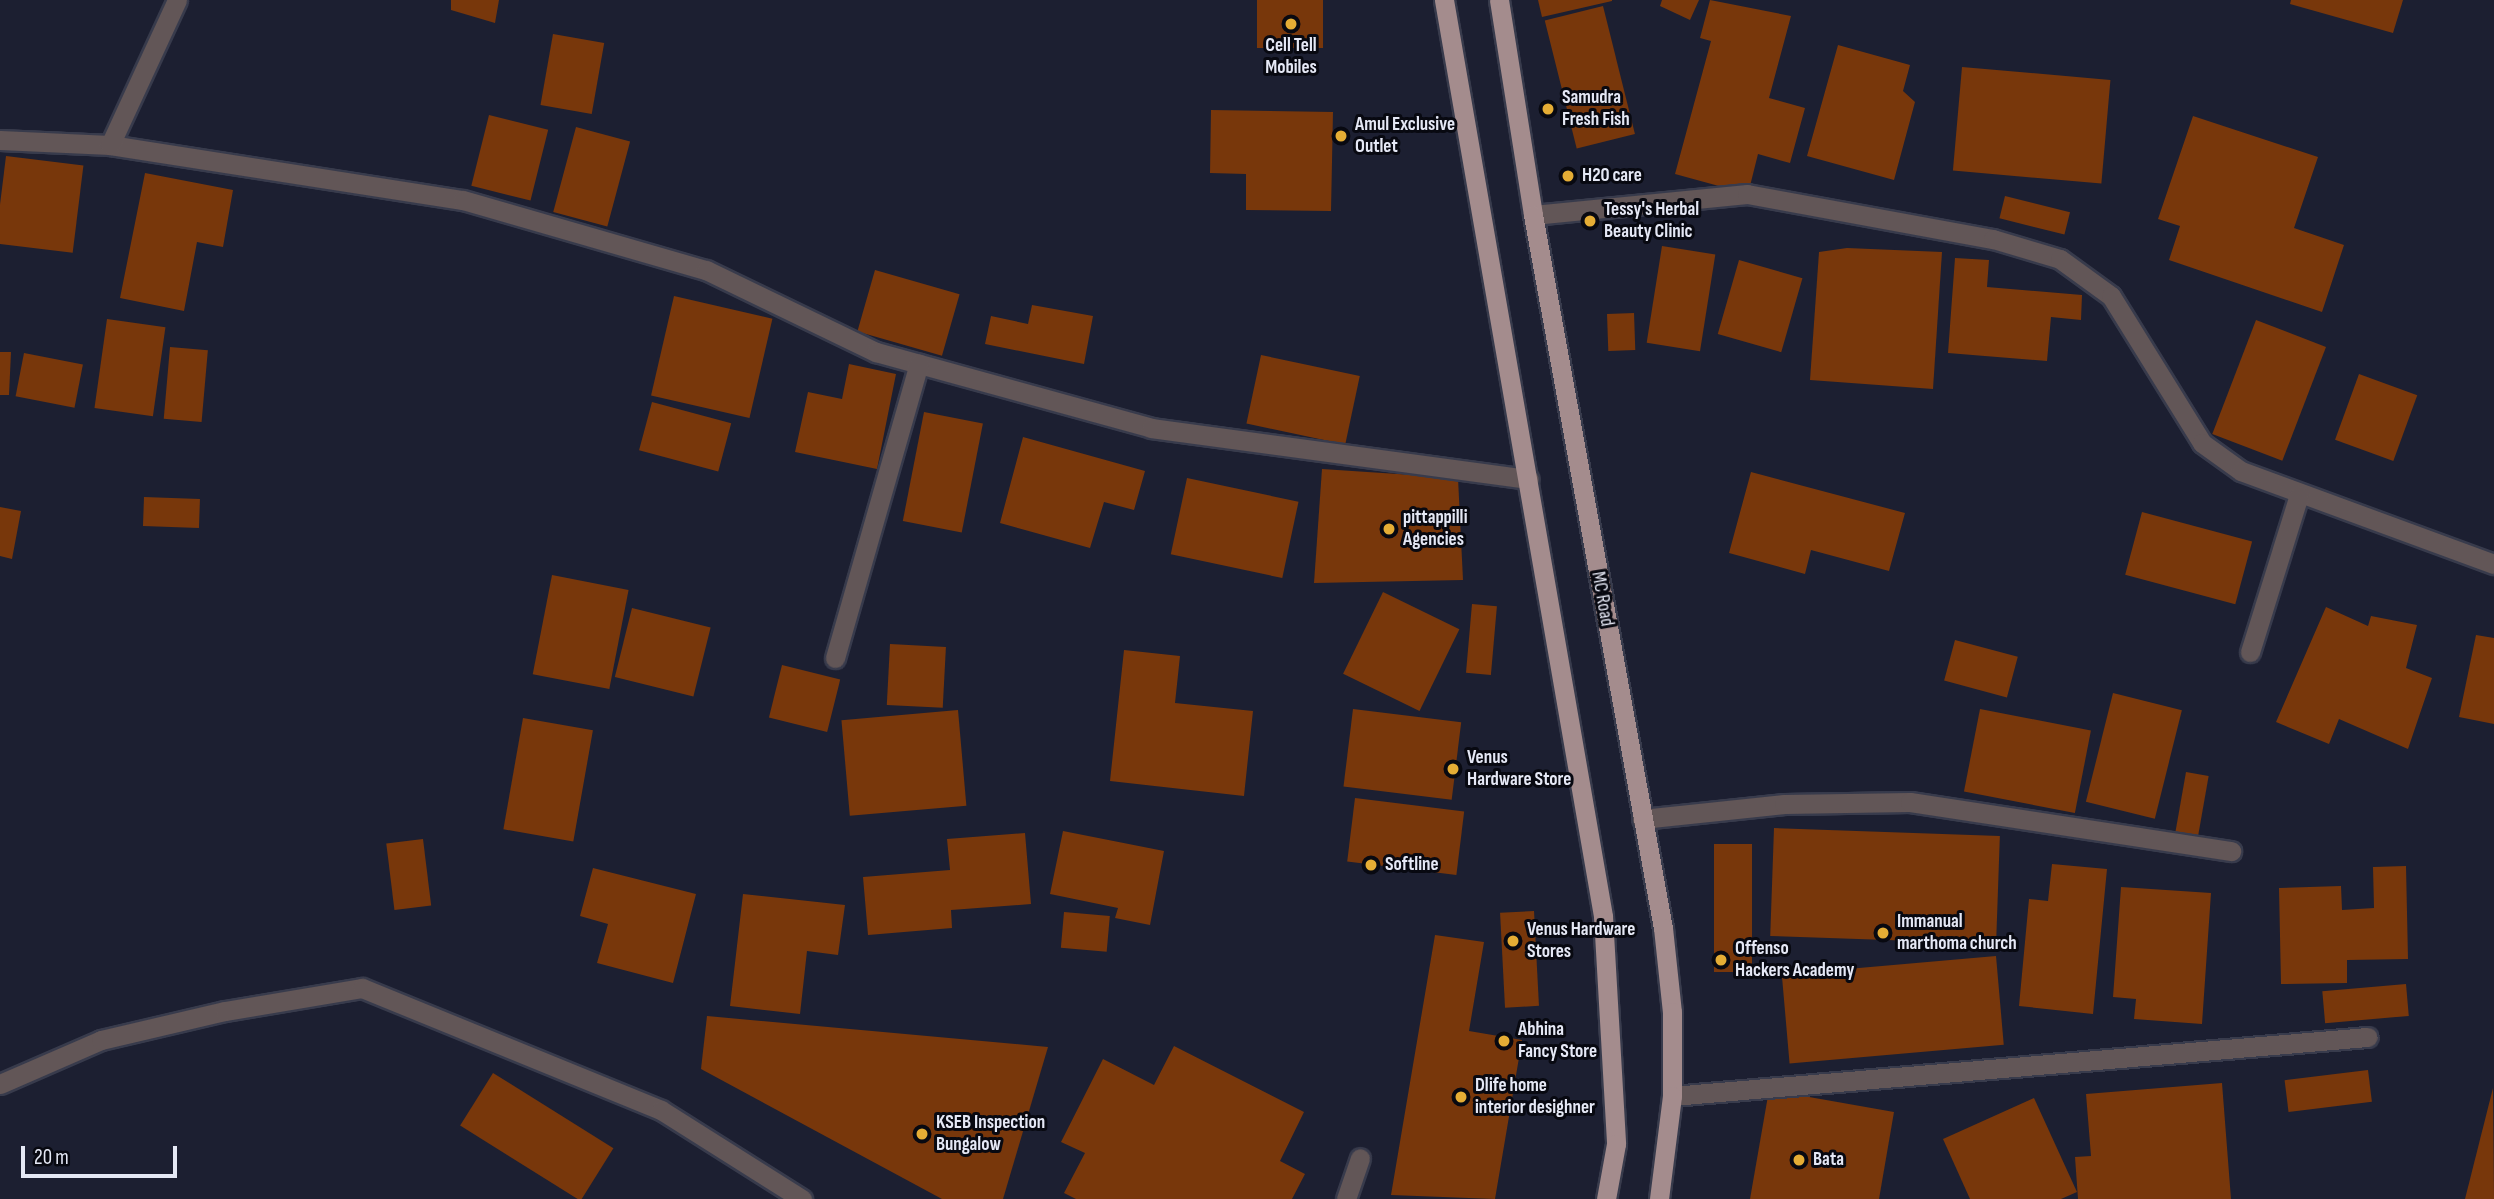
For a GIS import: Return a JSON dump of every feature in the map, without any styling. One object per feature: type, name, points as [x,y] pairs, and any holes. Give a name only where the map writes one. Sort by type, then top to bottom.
[{"type":"main road","points":[[1444,0],[1603,916],[1616,1144],[1606,1199]]},
{"type":"main road","name":"MC Road","points":[[1499,0],[1533,215],[1642,819],[1672,1012],[1672,1096],[1659,1199]]},
{"type":"street","points":[[110,145],[177,0]]},
{"type":"street","points":[[0,140],[110,145],[463,200],[706,270],[876,352],[1151,428],[1529,479]]},
{"type":"street","points":[[1533,215],[1747,194],[1993,239],[2060,259],[2111,296],[2202,443],[2241,471],[2299,495],[2494,564]]},
{"type":"street","points":[[835,658],[919,364]]},
{"type":"street","points":[[2250,652],[2299,495]]},
{"type":"street","points":[[1642,819],[1784,804],[1910,802],[2231,851]]},
{"type":"street","points":[[0,1084],[101,1040],[225,1011],[362,988],[661,1110],[802,1199]]},
{"type":"street","points":[[1672,1096],[2368,1037]]},
{"type":"street","points":[[1346,1199],[1360,1158]]},
{"type":"building","points":[[451,0],[499,0],[495,23],[451,10]]},
{"type":"building","name":"Cell Tell Mobiles","points":[[1257,0],[1323,0],[1323,48],[1257,48]]},
{"type":"building","points":[[1538,0],[1612,0],[1612,1],[1542,17]]},
{"type":"building","points":[[1662,0],[1699,0],[1690,20],[1660,6]]},
{"type":"building","points":[[1710,0],[1791,16],[1769,98],[1805,108],[1790,163],[1758,154],[1748,194],[1675,174],[1711,41],[1700,38]]},
{"type":"building","points":[[2291,0],[2403,0],[2393,33],[2290,4]]},
{"type":"building","points":[[1603,6],[1635,134],[1577,149],[1545,21]]},
{"type":"building","points":[[553,34],[604,43],[592,114],[540,105]]},
{"type":"building","points":[[1838,45],[1910,65],[1903,91],[1915,102],[1894,180],[1807,156]]},
{"type":"building","points":[[1962,67],[2110,80],[2101,184],[1953,171]]},
{"type":"building","points":[[1211,110],[1333,112],[1331,211],[1246,210],[1246,174],[1210,173]]},
{"type":"building","points":[[489,115],[548,130],[531,201],[471,186]]},
{"type":"building","points":[[2193,116],[2318,157],[2294,228],[2344,245],[2322,312],[2169,260],[2180,226],[2158,219]]},
{"type":"building","points":[[576,127],[630,141],[607,226],[553,212]]},
{"type":"building","points":[[6,156],[83,166],[73,253],[0,244],[0,205]]},
{"type":"building","points":[[145,173],[233,190],[223,247],[197,242],[184,311],[120,298]]},
{"type":"building","points":[[2005,196],[2070,212],[2064,235],[1999,218]]},
{"type":"building","points":[[1662,246],[1715,254],[1700,351],[1647,343]]},
{"type":"building","points":[[1847,248],[1942,252],[1933,389],[1810,380],[1819,252]]},
{"type":"building","points":[[1955,258],[1989,260],[1987,287],[2082,295],[2081,320],[2051,317],[2047,361],[1948,353]]},
{"type":"building","points":[[1739,260],[1802,278],[1781,352],[1718,334]]},
{"type":"building","points":[[875,270],[960,294],[942,356],[857,332]]},
{"type":"building","points":[[674,296],[772,319],[749,418],[651,395]]},
{"type":"building","points":[[1032,305],[1093,316],[1084,364],[985,344],[991,316],[1028,324]]},
{"type":"building","points":[[1634,313],[1635,350],[1608,351],[1607,314]]},
{"type":"building","points":[[107,319],[165,327],[153,416],[94,408]]},
{"type":"building","points":[[2256,320],[2326,347],[2282,461],[2212,434]]},
{"type":"building","points":[[170,347],[208,350],[202,422],[164,419]]},
{"type":"building","points":[[0,352],[11,352],[9,395],[0,395]]},
{"type":"building","points":[[24,353],[83,364],[75,408],[16,396]]},
{"type":"building","points":[[1261,355],[1360,376],[1345,444],[1246,423]]},
{"type":"building","points":[[849,364],[896,374],[877,469],[795,452],[808,392],[842,399]]},
{"type":"building","points":[[2359,374],[2417,395],[2393,461],[2335,440]]},
{"type":"building","points":[[652,402],[731,423],[718,472],[639,450]]},
{"type":"building","points":[[924,412],[983,423],[962,532],[903,521]]},
{"type":"building","points":[[1023,437],[1145,471],[1134,510],[1104,502],[1090,548],[1000,523]]},
{"type":"building","name":"pittappilli Agencies","points":[[1322,469],[1458,478],[1463,580],[1314,583]]},
{"type":"building","points":[[1751,472],[1905,513],[1889,571],[1811,550],[1805,574],[1729,553]]},
{"type":"building","points":[[1187,478],[1299,502],[1282,578],[1171,554]]},
{"type":"building","points":[[144,497],[200,499],[199,528],[143,526]]},
{"type":"building","points":[[0,507],[21,511],[12,559],[0,556]]},
{"type":"building","points":[[2142,512],[2252,542],[2235,604],[2125,575]]},
{"type":"building","points":[[552,575],[629,590],[609,689],[533,674]]},
{"type":"building","points":[[1383,592],[1459,629],[1420,711],[1343,674]]},
{"type":"building","points":[[1472,604],[1497,606],[1491,675],[1466,673]]},
{"type":"building","points":[[2326,607],[2368,626],[2371,616],[2417,625],[2406,668],[2432,678],[2408,749],[2339,719],[2329,744],[2276,722]]},
{"type":"building","points":[[632,608],[711,628],[693,696],[615,677]]},
{"type":"building","points":[[2476,635],[2494,638],[2494,724],[2459,717]]},
{"type":"building","points":[[1955,640],[2018,657],[2007,697],[1944,681]]},
{"type":"building","points":[[890,644],[946,647],[943,708],[887,705]]},
{"type":"building","points":[[1124,650],[1180,656],[1175,703],[1253,711],[1244,796],[1110,781]]},
{"type":"building","points":[[782,665],[840,680],[827,732],[769,717]]},
{"type":"building","points":[[2113,693],[2182,710],[2155,819],[2086,802]]},
{"type":"building","points":[[1353,709],[1461,722],[1452,800],[1343,786]]},
{"type":"building","points":[[1980,709],[2091,731],[2075,813],[1964,791]]},
{"type":"building","points":[[958,710],[966,806],[850,816],[841,720]]},
{"type":"building","points":[[523,718],[593,730],[573,842],[503,829]]},
{"type":"building","points":[[2186,772],[2209,776],[2197,843],[2174,839]]},
{"type":"building","points":[[1355,798],[1464,811],[1456,875],[1347,862]]},
{"type":"building","points":[[1774,828],[2000,836],[1996,944],[1770,936]]},
{"type":"building","points":[[1063,831],[1164,851],[1150,925],[1115,918],[1118,908],[1050,894]]},
{"type":"building","points":[[1025,833],[1031,904],[951,910],[952,928],[868,935],[863,877],[950,870],[947,839]]},
{"type":"building","points":[[423,839],[431,906],[394,910],[386,844]]},
{"type":"building","points":[[1714,844],[1752,844],[1752,972],[1714,972]]},
{"type":"building","points":[[2052,864],[2107,869],[2093,1014],[2019,1006],[2029,899],[2048,901]]},
{"type":"building","points":[[2406,866],[2408,959],[2347,960],[2347,983],[2281,984],[2279,888],[2341,886],[2342,910],[2374,908],[2373,867]]},
{"type":"building","points":[[593,868],[696,894],[673,983],[597,963],[608,924],[580,916]]},
{"type":"building","points":[[2121,887],[2211,893],[2202,1024],[2134,1019],[2136,999],[2113,997]]},
{"type":"building","points":[[743,894],[845,905],[838,955],[807,951],[800,1014],[730,1006]]},
{"type":"building","points":[[1534,911],[1539,1006],[1505,1008],[1500,913]]},
{"type":"building","points":[[1064,912],[1110,916],[1107,952],[1061,948]]},
{"type":"building","points":[[1435,935],[1484,942],[1469,1031],[1522,1040],[1495,1199],[1391,1195]]},
{"type":"building","points":[[1996,956],[2004,1045],[1790,1063],[1782,975]]},
{"type":"building","points":[[2406,984],[2409,1016],[2325,1023],[2322,991]]},
{"type":"building","name":"KSEB Inspection Bungalow","points":[[707,1016],[1048,1047],[1003,1199],[942,1199],[701,1069]]},
{"type":"building","points":[[1174,1046],[1304,1112],[1280,1161],[1305,1174],[1292,1199],[1076,1199],[1064,1193],[1085,1153],[1061,1142],[1103,1059],[1154,1085]]},
{"type":"building","points":[[2368,1070],[2372,1102],[2289,1112],[2285,1080]]},
{"type":"building","points":[[493,1073],[613,1148],[582,1199],[578,1199],[460,1126]]},
{"type":"building","points":[[2222,1083],[2231,1199],[2078,1199],[2075,1157],[2091,1156],[2086,1094]]},
{"type":"building","points":[[2493,1088],[2494,1199],[2465,1199]]},
{"type":"building","points":[[1769,1090],[1894,1112],[1879,1199],[1750,1199]]},
{"type":"building","points":[[2034,1098],[2077,1192],[2061,1199],[1970,1199],[1943,1139]]},
{"type":"place","name":"Cell Tell Mobiles","points":[[1291,24]]},
{"type":"place","name":"Samudra Fresh Fish","points":[[1548,109]]},
{"type":"place","name":"Amul Exclusive Outlet","points":[[1341,136]]},
{"type":"place","name":"H20 care","points":[[1568,176]]},
{"type":"place","name":"Tessy's Herbal Beauty Clinic","points":[[1590,221]]},
{"type":"place","name":"pittappilli Agencies","points":[[1389,529]]},
{"type":"place","name":"Venus Hardware Store","points":[[1453,769]]},
{"type":"place","name":"Softline","points":[[1371,865]]},
{"type":"place","name":"Immanual marthoma church","points":[[1883,933]]},
{"type":"place","name":"Venus Hardware Stores","points":[[1513,941]]},
{"type":"place","name":"Offenso Hackers Academy","points":[[1721,960]]},
{"type":"place","name":"Abhina Fancy Store","points":[[1504,1041]]},
{"type":"place","name":"Dlife home interior desighner","points":[[1461,1097]]},
{"type":"place","name":"KSEB Inspection Bungalow","points":[[922,1134]]},
{"type":"place","name":"Bata","points":[[1799,1160]]}]
